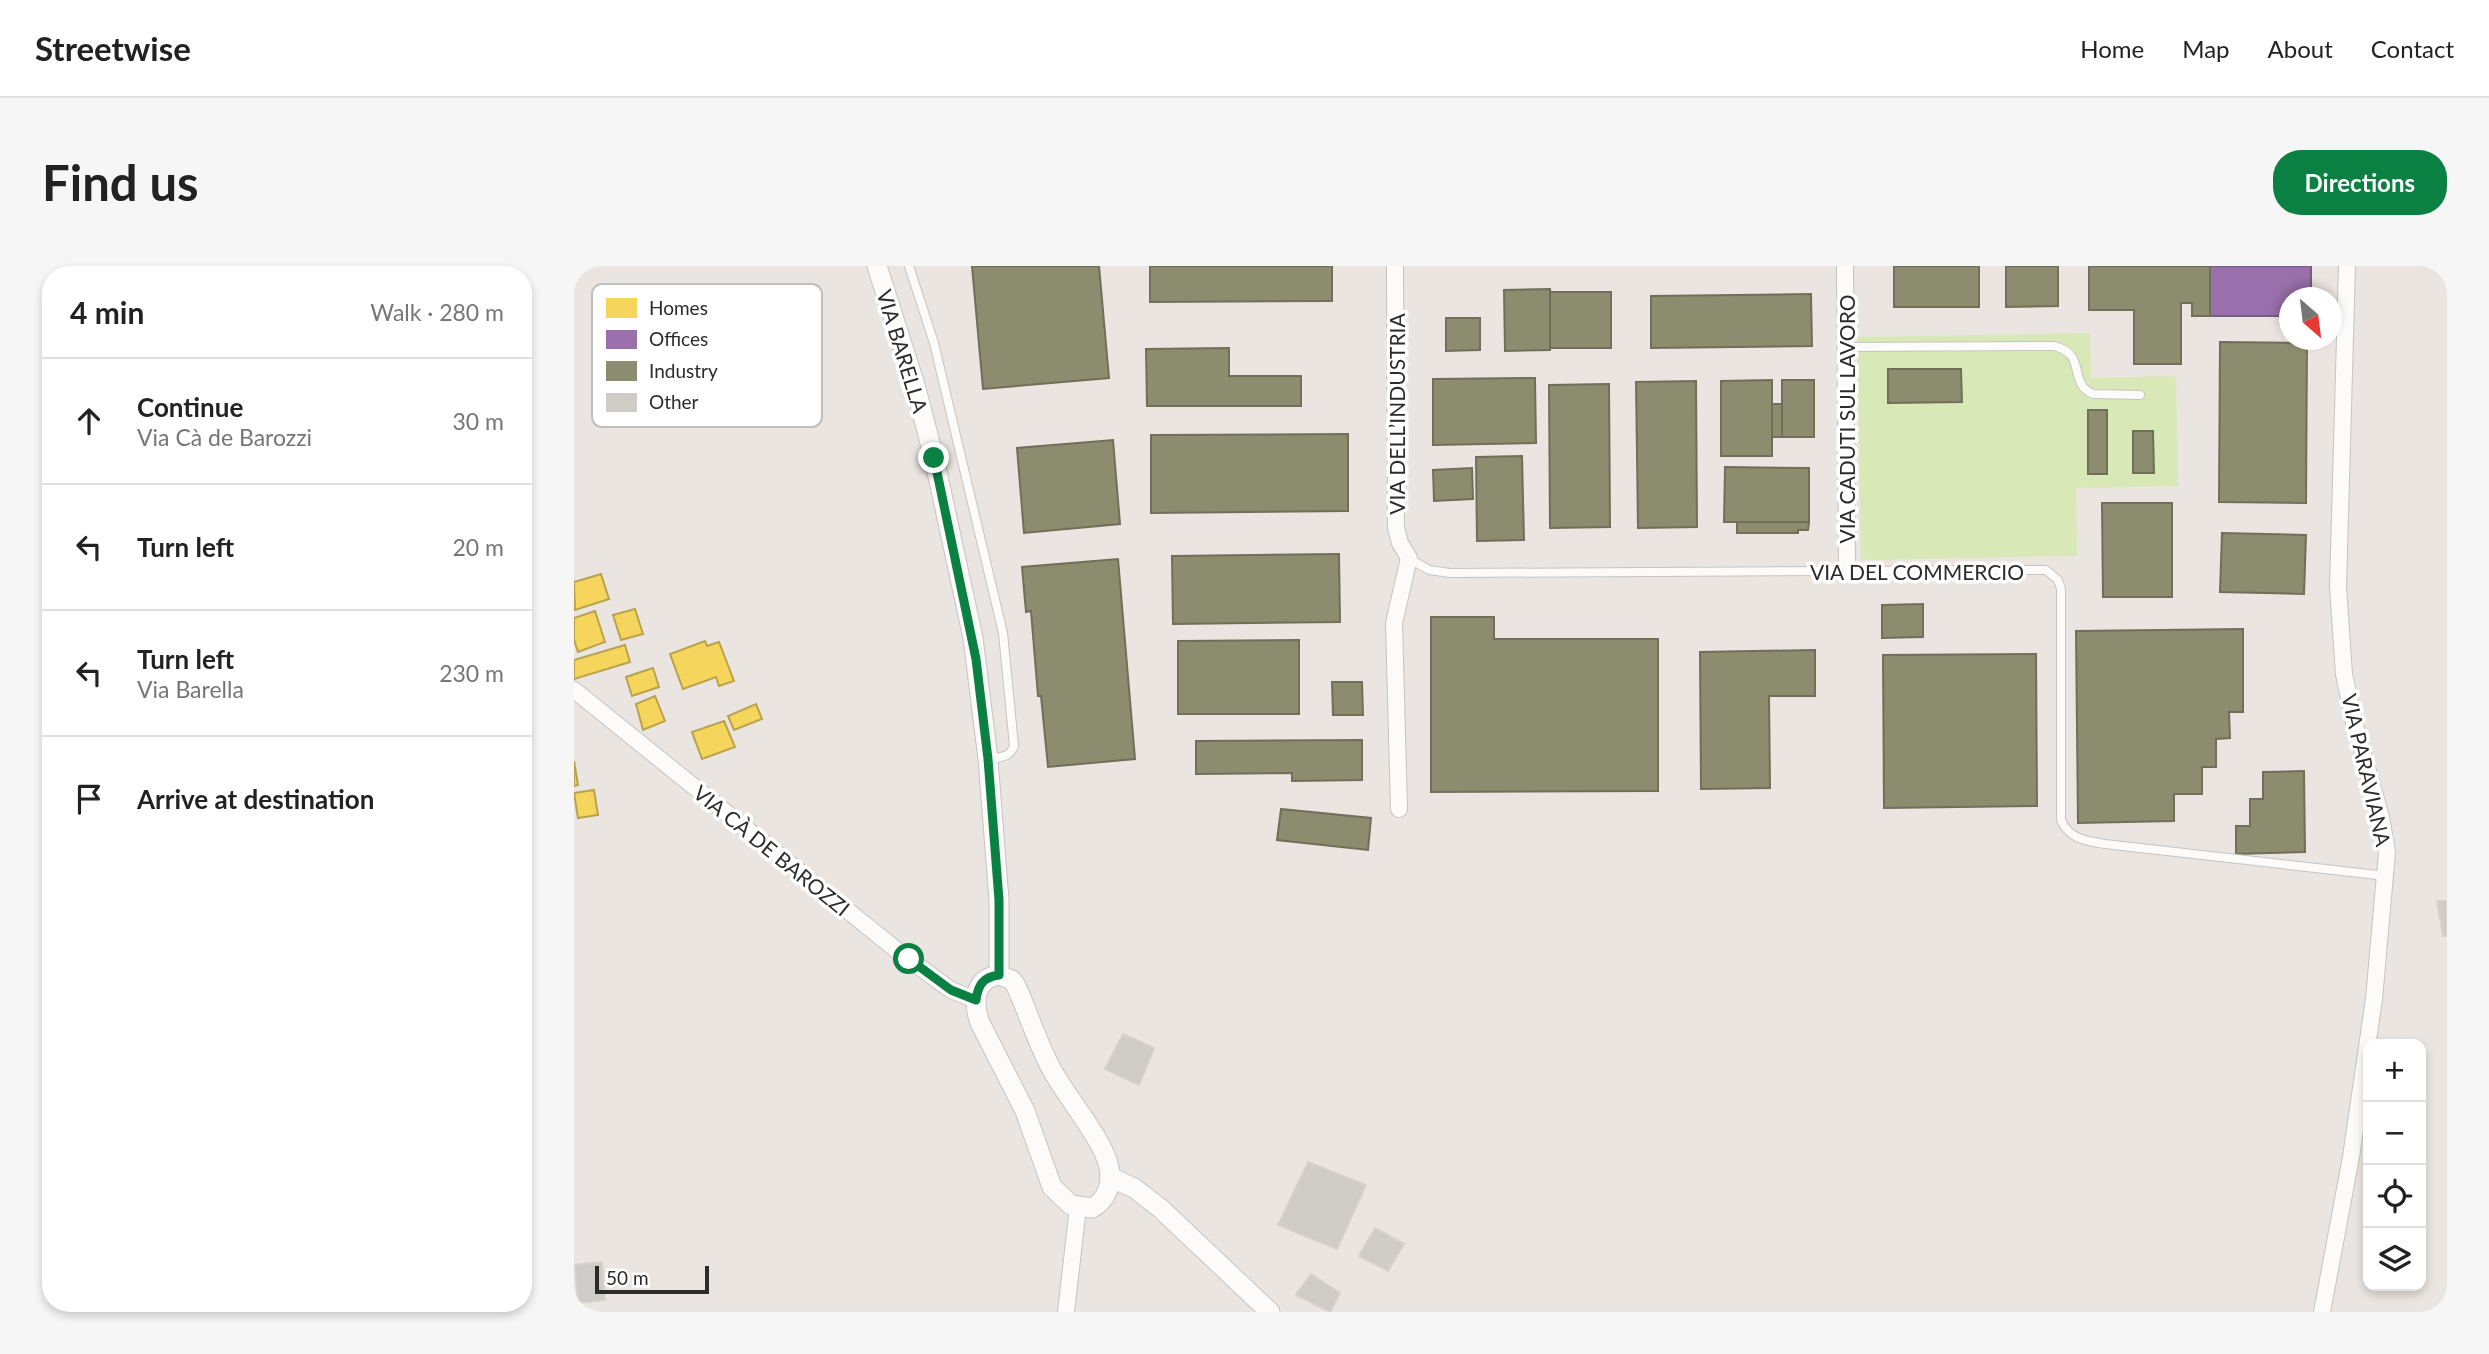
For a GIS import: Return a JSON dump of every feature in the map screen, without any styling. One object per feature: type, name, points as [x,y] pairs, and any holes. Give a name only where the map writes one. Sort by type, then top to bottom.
[{"type":"street","name":"VIA BARELLA","points":[[877,266],[904,347],[934,458],[973,638],[988,759],[999,900],[999,975]]},
{"type":"street","name":"VIA DELL’INDUSTRIA","points":[[1395,266],[1395,513],[1400,543],[1409,558]]},
{"type":"street","name":"VIA CADUTI SUL LAVORO","points":[[1845,266],[1847,572]]},
{"type":"street","name":"VIA PARAVIANA","points":[[2322,1312],[2351,1157],[2374,999],[2387,852],[2344,674],[2338,587],[2347,266]]},
{"type":"street","points":[[1399,809],[1394,623],[1409,558]]},
{"type":"street","name":"VIA CÀ DE BAROZZI","points":[[574,690],[899,952],[951,990],[976,1000]]},
{"type":"street","points":[[999,975],[1012,980],[1016,986],[1050,1067],[1109,1164],[1110,1177],[1106,1197],[1092,1208],[1078,1207],[1066,1202],[1052,1187],[1026,1111],[984,1035],[976,1012],[976,1000],[981,982],[999,975]]},
{"type":"street","points":[[1110,1177],[1134,1188],[1160,1208],[1270,1312]]},
{"type":"street","points":[[1066,1312],[1078,1207]]},
{"type":"lane","points":[[909,266],[934,343],[1003,633],[1014,746],[1012,752],[1006,756],[988,759]]},
{"type":"lane","points":[[1845,347],[2054,346],[2064,348],[2071,354],[2076,361],[2079,381],[2087,392],[2140,395]]},
{"type":"lane","name":"VIA DEL COMMERCIO","points":[[1409,558],[1429,570],[1450,573],[2046,570],[2053,575],[2061,589],[2061,820],[2065,829],[2076,838],[2105,844],[2386,876]]},
{"type":"green space","points":[[2090,333],[2091,378],[2176,376],[2178,486],[2076,488],[2077,556],[1861,560],[1857,337]]},
{"type":"building: Homes","points":[[601,574],[609,599],[575,610],[574,582]]},
{"type":"building: Homes","points":[[635,609],[643,634],[621,640],[613,615]]},
{"type":"building: Homes","points":[[595,611],[605,642],[578,652],[574,640],[574,618]]},
{"type":"building: Homes","points":[[705,641],[707,646],[719,642],[734,681],[719,686],[716,677],[683,689],[670,654]]},
{"type":"building: Homes","points":[[625,645],[630,662],[574,679],[574,660]]},
{"type":"building: Homes","points":[[653,668],[659,687],[632,696],[626,677]]},
{"type":"building: Homes","points":[[655,696],[665,721],[643,730],[636,704]]},
{"type":"building: Homes","points":[[756,704],[762,719],[734,730],[728,716]]},
{"type":"building: Homes","points":[[724,721],[735,747],[702,759],[692,732]]},
{"type":"building: Homes","points":[[574,761],[578,785],[574,786]]},
{"type":"building: Homes","points":[[594,790],[598,815],[578,818],[574,793]]},
{"type":"building: Offices","points":[[2210,266],[2311,266],[2311,287],[2279,287],[2279,316],[2210,316]]},
{"type":"building: Industry","points":[[972,266],[1099,266],[1109,378],[983,389]]},
{"type":"building: Industry","points":[[1150,266],[1332,266],[1332,301],[1150,302]]},
{"type":"building: Industry","points":[[1894,266],[1979,266],[1979,307],[1894,307]]},
{"type":"building: Industry","points":[[2006,266],[2058,266],[2058,306],[2006,307]]},
{"type":"building: Industry","points":[[2089,266],[2210,266],[2210,316],[2192,316],[2192,303],[2181,303],[2181,364],[2134,364],[2134,310],[2089,310]]},
{"type":"building: Industry","points":[[1550,289],[1550,350],[1505,351],[1504,290]]},
{"type":"building: Industry","points":[[1550,292],[1611,292],[1611,348],[1550,348]]},
{"type":"building: Industry","points":[[1811,294],[1812,346],[1651,348],[1651,296]]},
{"type":"building: Industry","points":[[1446,318],[1480,318],[1480,350],[1446,351]]},
{"type":"building: Industry","points":[[2220,342],[2279,343],[2279,350],[2307,350],[2306,503],[2219,502]]},
{"type":"building: Industry","points":[[1229,348],[1229,376],[1301,376],[1301,406],[1147,406],[1146,349]]},
{"type":"building: Industry","points":[[1888,369],[1961,369],[1962,402],[1888,403]]},
{"type":"building: Industry","points":[[1535,378],[1536,443],[1433,445],[1433,379]]},
{"type":"building: Industry","points":[[1772,380],[1772,456],[1721,456],[1721,381]]},
{"type":"building: Industry","points":[[1782,380],[1814,380],[1814,437],[1782,437]]},
{"type":"building: Industry","points":[[1696,381],[1697,527],[1638,528],[1636,382]]},
{"type":"building: Industry","points":[[1609,384],[1610,527],[1550,528],[1549,385]]},
{"type":"building: Industry","points":[[1772,404],[1782,404],[1782,437],[1772,437]]},
{"type":"building: Industry","points":[[2088,410],[2107,410],[2107,474],[2088,474]]},
{"type":"building: Industry","points":[[2133,431],[2153,431],[2154,473],[2133,473]]},
{"type":"building: Industry","points":[[1348,434],[1348,511],[1151,513],[1151,435]]},
{"type":"building: Industry","points":[[1113,440],[1120,524],[1024,533],[1017,448]]},
{"type":"building: Industry","points":[[1522,456],[1524,540],[1477,541],[1476,457]]},
{"type":"building: Industry","points":[[1725,467],[1809,468],[1809,522],[1724,522]]},
{"type":"building: Industry","points":[[1472,468],[1473,499],[1434,501],[1433,470]]},
{"type":"building: Industry","points":[[2102,503],[2172,503],[2172,597],[2103,597]]},
{"type":"building: Industry","points":[[1737,522],[1809,522],[1808,530],[1798,530],[1798,533],[1737,533]]},
{"type":"building: Industry","points":[[2222,533],[2306,535],[2304,594],[2220,592]]},
{"type":"building: Industry","points":[[1339,554],[1340,622],[1173,624],[1172,556]]},
{"type":"building: Industry","points":[[1118,559],[1135,759],[1048,767],[1041,696],[1038,696],[1031,611],[1026,612],[1022,567]]},
{"type":"building: Industry","points":[[1923,604],[1923,637],[1882,638],[1882,605]]},
{"type":"building: Industry","points":[[1431,617],[1494,617],[1494,639],[1658,639],[1658,791],[1431,792]]},
{"type":"building: Industry","points":[[2243,629],[2243,712],[2229,712],[2230,738],[2216,739],[2216,767],[2202,767],[2202,794],[2174,794],[2174,821],[2078,823],[2076,631]]},
{"type":"building: Industry","points":[[1299,640],[1299,714],[1178,714],[1178,641]]},
{"type":"building: Industry","points":[[1815,650],[1815,696],[1769,696],[1770,788],[1701,789],[1700,652]]},
{"type":"building: Industry","points":[[2036,654],[2037,806],[1884,808],[1883,655]]},
{"type":"building: Industry","points":[[1332,682],[1362,682],[1363,715],[1333,715]]},
{"type":"building: Industry","points":[[1362,740],[1362,780],[1292,781],[1292,773],[1196,774],[1196,741]]},
{"type":"building: Industry","points":[[2304,771],[2305,852],[2236,854],[2236,826],[2250,826],[2250,799],[2263,799],[2263,772]]},
{"type":"building: Industry","points":[[1281,809],[1371,818],[1368,850],[1277,840]]},
{"type":"building: Other","points":[[2437,901],[2447,901],[2447,936],[2443,936]]},
{"type":"building: Other","points":[[1123,1034],[1154,1048],[1139,1085],[1105,1069]]},
{"type":"building: Other","points":[[1308,1162],[1366,1185],[1337,1249],[1278,1225]]},
{"type":"building: Other","points":[[1375,1228],[1404,1244],[1388,1271],[1359,1256]]},
{"type":"building: Other","points":[[602,1262],[605,1300],[578,1303],[575,1265]]},
{"type":"building: Other","points":[[1311,1274],[1340,1293],[1330,1312],[1296,1295]]},
{"type":"route","points":[[909,959],[951,990],[976,1000],[981,982],[999,975],[999,900],[988,759],[976,659],[934,458]]}]
